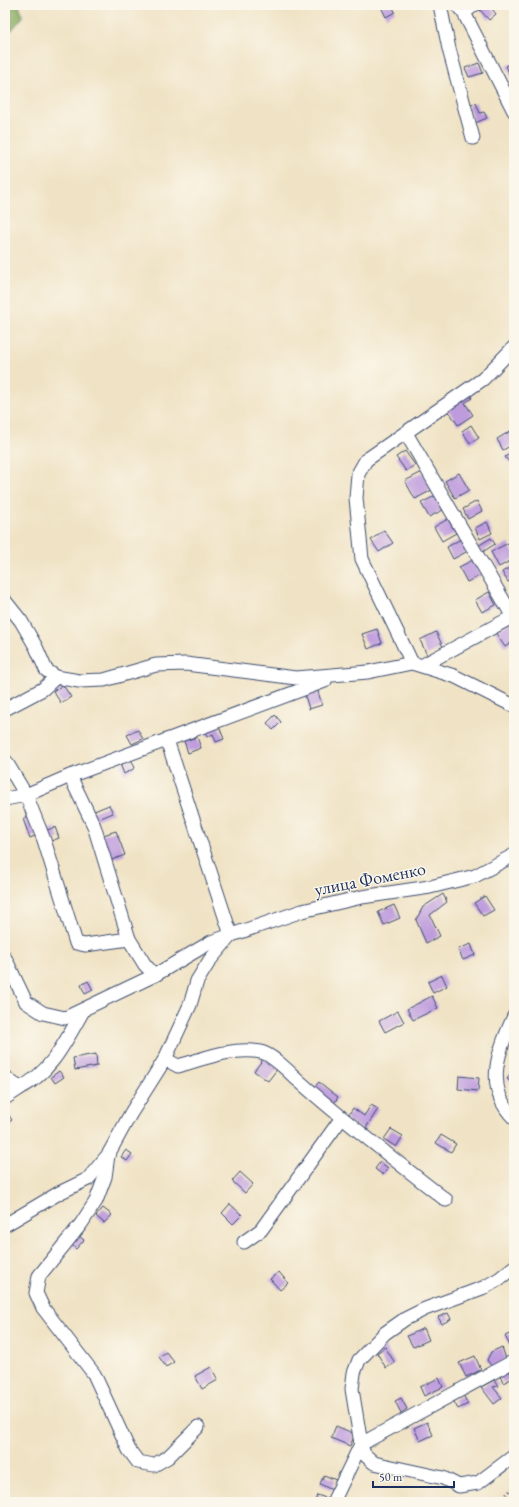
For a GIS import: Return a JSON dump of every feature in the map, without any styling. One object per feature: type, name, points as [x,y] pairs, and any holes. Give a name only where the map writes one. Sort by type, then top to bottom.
[{"type":"street","points":[[440,5],[452,64],[474,138]]},
{"type":"street","points":[[474,5],[460,9],[512,103]]},
{"type":"street","points":[[514,347],[483,379],[366,460],[358,474],[356,498],[362,559],[418,664],[454,676],[514,706]]},
{"type":"street","points":[[5,601],[22,621],[46,670],[56,677],[79,681],[104,680],[156,665],[186,664],[296,678],[338,676],[418,664],[514,617],[406,433]]},
{"type":"street","points":[[5,799],[26,795],[70,776],[338,676]]},
{"type":"street","points":[[5,722],[7,709],[43,689],[56,677]]},
{"type":"street","points":[[5,1225],[59,1193],[88,1179],[108,1155],[131,1113],[165,1058],[190,1006],[197,981],[210,960],[231,935],[167,740]]},
{"type":"street","points":[[5,760],[26,795],[44,840],[76,943],[85,945],[129,939]]},
{"type":"street","points":[[70,776],[94,826],[129,939],[145,965],[155,975]]},
{"type":"street","name":"улица Фоменко","points":[[5,958],[26,1002],[43,1013],[65,1018],[83,1011],[155,975],[211,942],[302,911],[362,897],[430,887],[475,876],[514,855]]},
{"type":"street","points":[[5,1098],[34,1081],[50,1065],[83,1011]]},
{"type":"street","points":[[514,1016],[497,1063],[497,1089],[508,1111],[514,1118]]},
{"type":"street","points":[[165,1058],[178,1066],[222,1053],[243,1050],[263,1052],[280,1064],[341,1119],[446,1200]]},
{"type":"street","points":[[5,1076],[8,1080],[20,1088]]},
{"type":"street","points":[[244,1242],[261,1230],[341,1119]]},
{"type":"street","points":[[108,1155],[105,1177],[96,1201],[81,1224],[39,1276],[36,1293],[43,1308],[94,1374],[129,1450],[138,1462],[154,1465],[168,1457],[198,1427]]},
{"type":"street","points":[[514,1267],[499,1279],[485,1287],[425,1309],[405,1319],[385,1334],[359,1360],[354,1373],[352,1389],[361,1444],[364,1454],[374,1463],[443,1478],[459,1486],[478,1482],[514,1456]]},
{"type":"street","points":[[333,1502],[361,1444],[514,1361]]},
{"type":"path","points":[[497,1502],[514,1487]]},
{"type":"path","points":[[483,1502],[488,1499],[503,1497]]},
{"type":"green space","points":[[5,5],[19,5],[23,17],[5,38]]},
{"type":"building","points":[[384,5],[392,5],[395,12],[386,17],[381,7]]},
{"type":"building","points":[[485,5],[489,5],[496,14],[489,20],[480,10]]},
{"type":"building","points":[[514,62],[514,78],[512,79],[506,66]]},
{"type":"building","points":[[479,63],[483,73],[469,77],[465,68]]},
{"type":"building","points":[[476,103],[480,113],[484,112],[487,118],[475,123],[468,106]]},
{"type":"building","points":[[468,392],[472,398],[465,403],[473,415],[458,425],[446,407]]},
{"type":"building","points":[[471,425],[479,438],[470,443],[462,431]]},
{"type":"building","points":[[512,430],[514,435],[514,444],[503,450],[497,439]]},
{"type":"building","points":[[405,451],[415,465],[406,471],[396,457]]},
{"type":"building","points":[[514,451],[514,463],[512,465],[505,457]]},
{"type":"building","points":[[422,472],[432,490],[415,499],[405,481]]},
{"type":"building","points":[[459,473],[469,490],[455,498],[445,481]]},
{"type":"building","points":[[435,496],[443,510],[429,517],[421,503]]},
{"type":"building","points":[[477,501],[482,511],[468,519],[463,509]]},
{"type":"building","points":[[448,519],[456,533],[442,541],[434,527]]},
{"type":"building","points":[[487,522],[492,533],[480,539],[475,528]]},
{"type":"building","points":[[384,530],[393,543],[379,552],[371,540]]},
{"type":"building","points":[[491,538],[495,544],[481,553],[478,546]]},
{"type":"building","points":[[461,539],[468,551],[453,559],[447,547]]},
{"type":"building","points":[[508,543],[514,554],[514,559],[499,567],[491,552]]},
{"type":"building","points":[[473,560],[481,575],[467,582],[459,567]]},
{"type":"building","points":[[514,565],[514,579],[508,582],[502,572]]},
{"type":"building","points":[[489,592],[496,605],[482,612],[475,600]]},
{"type":"building","points":[[514,620],[514,641],[505,647],[495,632]]},
{"type":"building","points":[[377,629],[382,643],[368,649],[362,634]]},
{"type":"building","points":[[436,632],[443,647],[427,655],[420,640]]},
{"type":"building","points":[[63,685],[71,697],[61,703],[53,691]]},
{"type":"building","points":[[317,688],[322,705],[309,709],[304,692]]},
{"type":"building","points":[[275,715],[281,722],[273,730],[267,723]]},
{"type":"building","points":[[218,724],[224,739],[216,742],[213,734],[207,737],[204,729]]},
{"type":"building","points":[[138,730],[143,739],[132,744],[127,735]]},
{"type":"building","points":[[197,737],[201,748],[188,753],[184,741]]},
{"type":"building","points":[[131,759],[135,768],[124,774],[120,764]]},
{"type":"building","points":[[109,805],[113,813],[96,820],[92,812]]},
{"type":"building","points":[[31,816],[37,835],[30,838],[23,819]]},
{"type":"building","points":[[55,827],[59,838],[49,842],[45,831]]},
{"type":"building","points":[[116,831],[125,855],[109,861],[100,836]]},
{"type":"building","points":[[443,894],[447,902],[430,915],[440,936],[426,943],[416,920],[423,907]]},
{"type":"building","points":[[485,896],[494,910],[483,916],[474,903]]},
{"type":"building","points":[[394,905],[400,918],[384,925],[378,912]]},
{"type":"building","points":[[471,944],[475,955],[463,960],[458,949]]},
{"type":"building","points":[[442,975],[447,986],[433,993],[428,982]]},
{"type":"building","points":[[88,981],[93,990],[85,994],[81,985]]},
{"type":"building","points":[[432,996],[438,1008],[413,1020],[407,1009]]},
{"type":"building","points":[[398,1011],[404,1022],[385,1032],[379,1021]]},
{"type":"building","points":[[96,1054],[97,1066],[75,1070],[73,1058]]},
{"type":"building","points":[[264,1058],[278,1068],[268,1081],[254,1071]]},
{"type":"building","points":[[514,1068],[514,1083],[507,1079]]},
{"type":"building","points":[[59,1071],[64,1077],[55,1083],[51,1077]]},
{"type":"building","points":[[459,1076],[479,1078],[478,1091],[458,1089]]},
{"type":"building","points":[[319,1082],[338,1097],[333,1105],[313,1089]]},
{"type":"building","points":[[371,1105],[378,1109],[364,1131],[346,1119],[353,1108],[364,1116]]},
{"type":"building","points":[[5,1110],[12,1120],[5,1125]]},
{"type":"building","points":[[391,1129],[403,1136],[396,1147],[384,1139]]},
{"type":"building","points":[[441,1135],[456,1144],[451,1152],[436,1143]]},
{"type":"building","points":[[126,1150],[132,1154],[127,1161],[121,1157]]},
{"type":"building","points":[[380,1162],[388,1168],[383,1175],[375,1169]]},
{"type":"building","points":[[240,1172],[253,1184],[245,1193],[232,1181]]},
{"type":"building","points":[[230,1204],[242,1215],[233,1224],[222,1213]]},
{"type":"building","points":[[103,1208],[112,1215],[104,1223],[96,1216]]},
{"type":"building","points":[[78,1235],[84,1240],[76,1249],[70,1243]]},
{"type":"building","points":[[279,1272],[288,1283],[280,1290],[270,1279]]},
{"type":"building","points":[[448,1313],[451,1319],[442,1324],[438,1317]]},
{"type":"building","points":[[424,1328],[429,1340],[413,1347],[407,1336]]},
{"type":"building","points":[[514,1332],[514,1347],[511,1348],[505,1336]]},
{"type":"building","points":[[385,1347],[395,1363],[386,1368],[377,1353]]},
{"type":"building","points":[[502,1347],[506,1359],[492,1367],[487,1360],[491,1352]]},
{"type":"building","points":[[166,1352],[174,1362],[166,1367],[159,1357]]},
{"type":"building","points":[[475,1356],[481,1370],[466,1377],[459,1363]]},
{"type":"building","points":[[211,1367],[218,1380],[202,1389],[195,1376]]},
{"type":"building","points":[[510,1371],[513,1378],[503,1383],[500,1376]]},
{"type":"building","points":[[439,1378],[443,1387],[424,1396],[420,1387]]},
{"type":"building","points":[[494,1380],[499,1386],[493,1387],[502,1398],[494,1404],[481,1387]]},
{"type":"building","points":[[463,1395],[468,1404],[458,1409],[453,1400]]},
{"type":"building","points":[[401,1398],[407,1409],[401,1413],[395,1401]]},
{"type":"building","points":[[427,1422],[433,1435],[420,1441],[414,1428]]},
{"type":"building","points":[[336,1426],[355,1434],[350,1446],[331,1438]]},
{"type":"building","points":[[324,1475],[336,1480],[332,1490],[320,1484]]},
{"type":"building","points":[[317,1495],[329,1499],[328,1502],[315,1502]]}]
